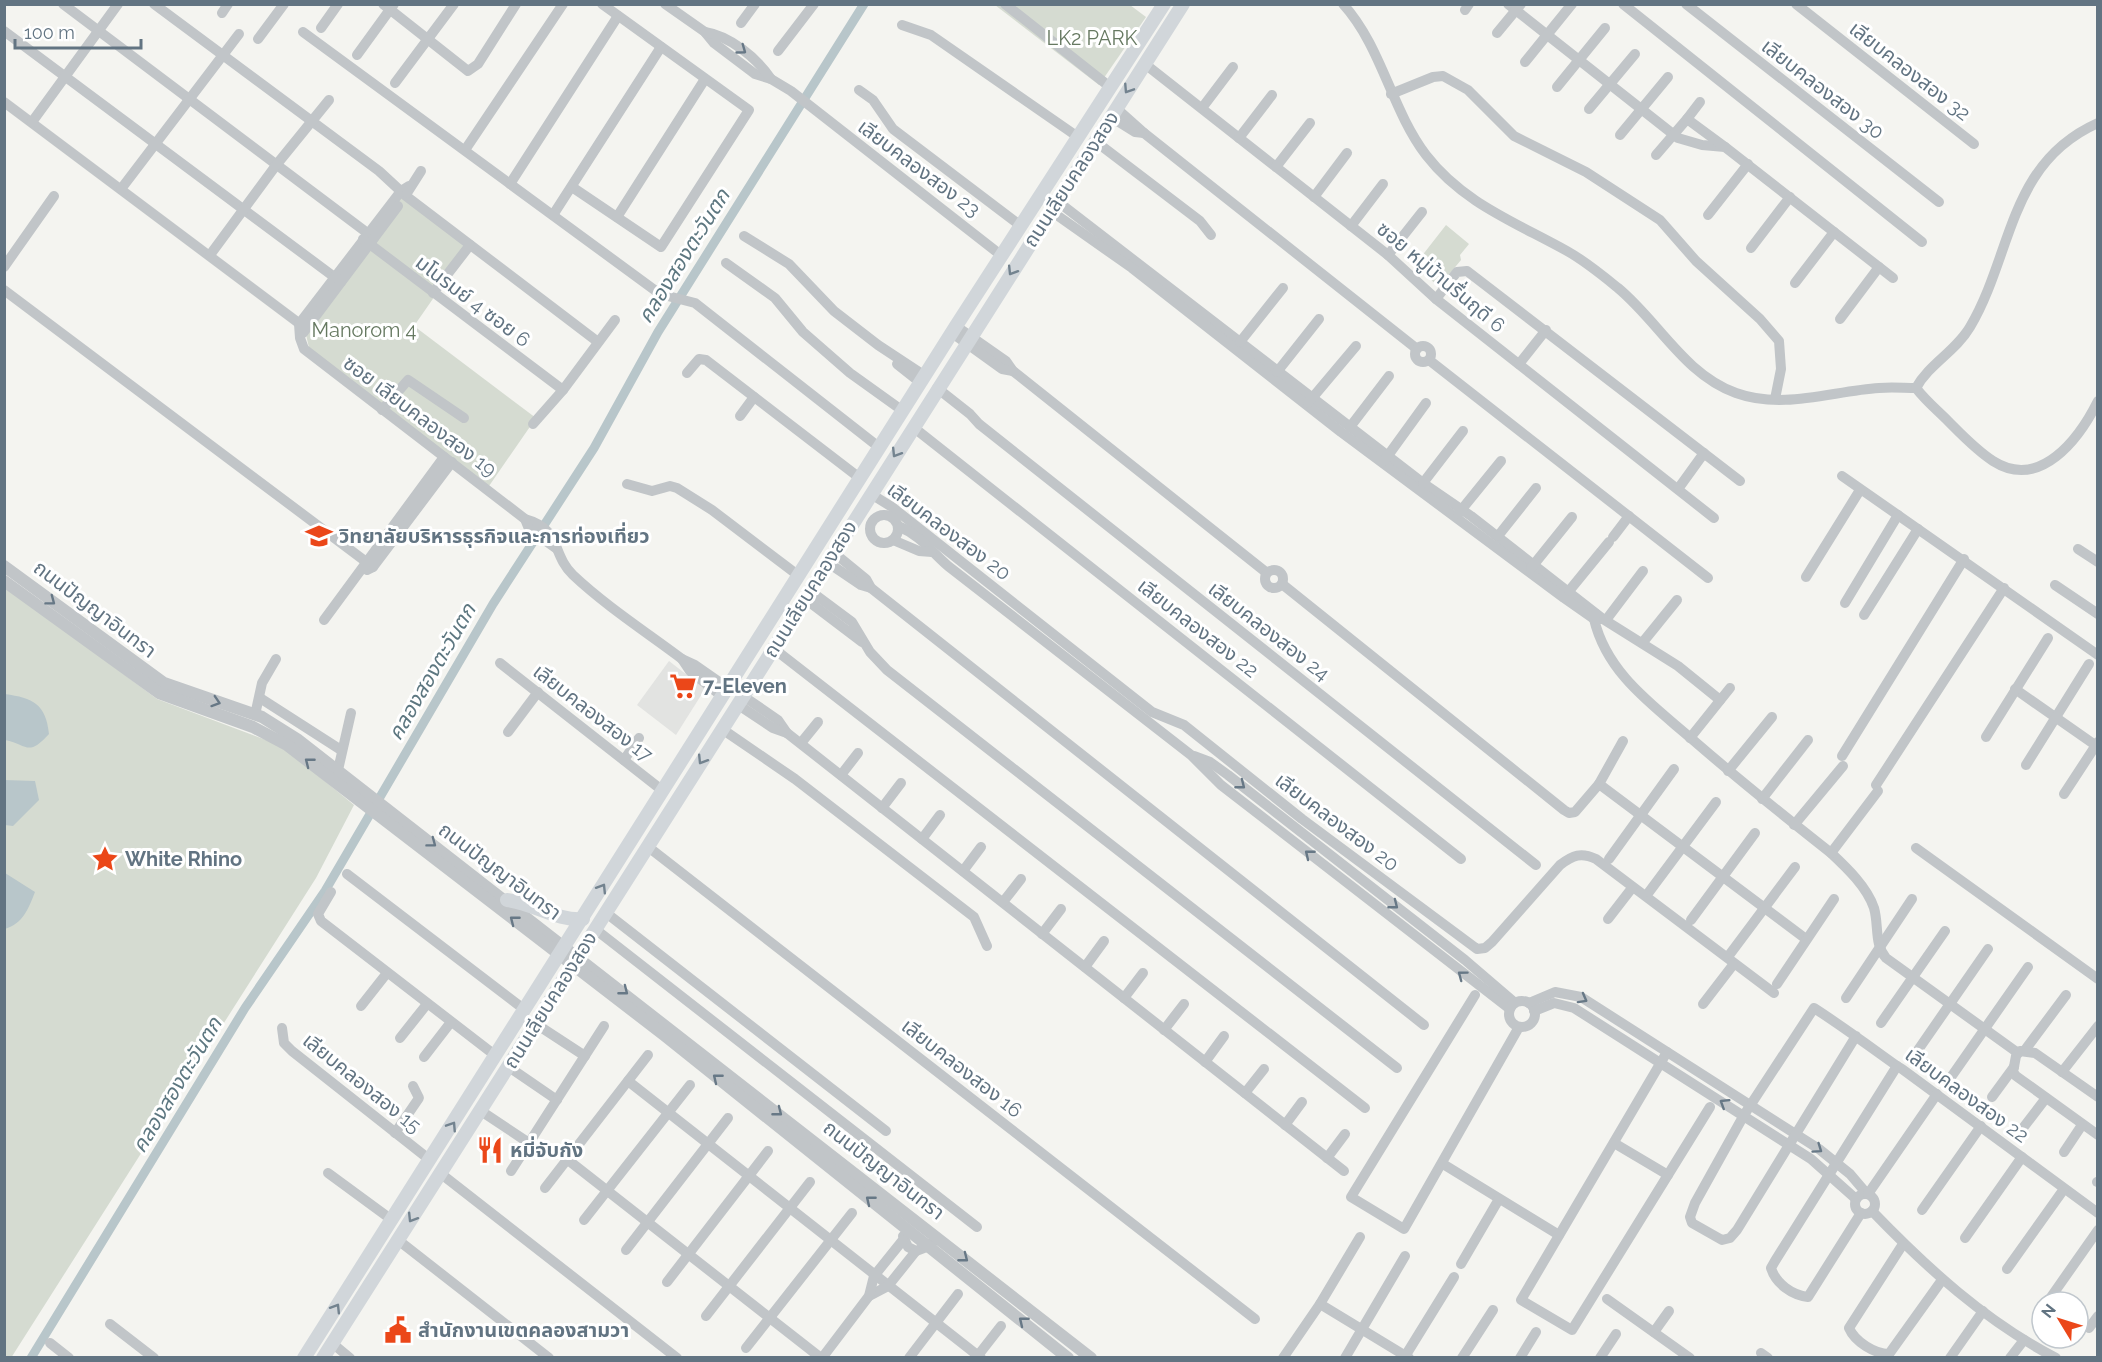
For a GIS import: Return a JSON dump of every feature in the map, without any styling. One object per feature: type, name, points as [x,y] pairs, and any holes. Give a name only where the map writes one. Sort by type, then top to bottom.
[{"type":"main road","name":"ถนนเลียบคลองสอง","points":[[304,1358],[564,951],[954,329],[1164,4]]},
{"type":"main road","name":"ถนนเลียบคลองสอง","points":[[323,1358],[935,391],[1183,4]]},
{"type":"main road","points":[[507,900],[525,902],[564,918],[583,919]]},
{"type":"main road","points":[[415,1183],[428,1192]]},
{"type":"street","name":"มโนรมย์ 4 ซอย 6","points":[[63,4],[277,164],[433,293],[562,390]]},
{"type":"street","points":[[32,122],[118,4]]},
{"type":"street","points":[[154,4],[405,191],[470,245],[598,342]]},
{"type":"street","points":[[258,39],[284,4]]},
{"type":"street","points":[[321,28],[338,4]]},
{"type":"street","points":[[395,83],[454,4]]},
{"type":"street","points":[[357,55],[389,6],[465,70],[472,70],[516,4]]},
{"type":"street","points":[[465,150],[563,4]]},
{"type":"street","points":[[572,187],[661,247],[748,110],[602,4]]},
{"type":"street","name":"เลียบคลองสอง 23","points":[[665,4],[705,32],[720,34],[762,65],[771,79],[791,91],[1002,256]]},
{"type":"street","points":[[741,23],[755,4]]},
{"type":"street","points":[[1005,4],[1110,87]]},
{"type":"street","points":[[1343,4],[1366,37],[1391,94],[1424,153],[1438,170],[1464,194],[1496,216],[1569,252],[1589,266],[1639,306],[1681,354],[1712,381],[1736,393],[1774,399],[1807,399],[1880,388],[1916,388],[1959,432],[1995,462],[2027,471],[2042,466],[2057,455],[2078,434],[2097,401]]},
{"type":"street","points":[[1525,62],[1572,4]]},
{"type":"street","points":[[1623,4],[1922,242]]},
{"type":"street","name":"เลียบคลองสอง 30","points":[[1686,4],[1939,202]]},
{"type":"street","name":"เลียบคลองสอง 32","points":[[1796,4],[1974,144]]},
{"type":"street","points":[[1497,33],[1515,6],[1546,34],[1673,135],[1702,145],[1725,147]]},
{"type":"street","points":[[778,51],[807,7]]},
{"type":"street","points":[[510,184],[618,16]]},
{"type":"street","points":[[902,25],[931,34],[1078,137]]},
{"type":"street","points":[[1557,87],[1605,28]]},
{"type":"street","points":[[4,31],[337,279]]},
{"type":"street","points":[[303,32],[660,294],[695,303],[880,448]]},
{"type":"street","points":[[121,189],[239,34]]},
{"type":"street","points":[[553,215],[661,48]]},
{"type":"street","points":[[1589,110],[1635,54]]},
{"type":"street","name":"ซอย หมู่บ้านรื่นฤดี 6","points":[[1144,64],[1388,255],[1436,298],[1714,519]]},
{"type":"street","points":[[1202,108],[1233,67]]},
{"type":"street","points":[[1391,94],[1433,77],[1443,76],[1468,90],[1514,136],[1594,177],[1660,220],[1696,261],[1760,319],[1779,341],[1781,369],[1774,399]]},
{"type":"street","points":[[1620,135],[1668,77]]},
{"type":"street","points":[[616,217],[705,79]]},
{"type":"street","points":[[859,90],[873,100],[893,129],[1021,226]]},
{"type":"street","points":[[1239,138],[1272,95]]},
{"type":"street","points":[[210,255],[277,164],[329,100]]},
{"type":"street","name":"ซอย เลียบคลองสอง 19","points":[[4,102],[210,255],[302,330],[310,356],[530,523],[553,544],[572,574],[682,660],[690,671],[725,693]]},
{"type":"street","points":[[1656,155],[1700,102]]},
{"type":"street","points":[[1114,112],[1134,121],[1144,133],[1417,349],[1416,359],[1422,362],[1429,360],[1708,578]]},
{"type":"street","points":[[1687,119],[1893,278]]},
{"type":"street","points":[[1276,167],[1310,123]]},
{"type":"street","points":[[1916,388],[1922,377],[1968,331],[1977,315],[1994,274],[2015,210],[2033,179],[2061,146],[2079,131],[2097,123]]},
{"type":"street","points":[[1095,141],[1200,221],[1211,235]]},
{"type":"street","points":[[1314,197],[1347,153]]},
{"type":"street","points":[[1708,215],[1748,164]]},
{"type":"street","points":[[302,330],[337,279],[421,171]]},
{"type":"street","points":[[1351,226],[1383,184]]},
{"type":"street","points":[[4,267],[54,196]]},
{"type":"street","points":[[1751,248],[1790,197]]},
{"type":"street","points":[[1054,206],[1385,460],[1600,618],[1642,642],[1720,700]]},
{"type":"street","points":[[1388,255],[1422,212]]},
{"type":"street","points":[[1794,283],[1834,232]]},
{"type":"street","points":[[744,236],[789,264],[834,311],[878,345],[887,356],[923,379]]},
{"type":"street","points":[[433,293],[470,245]]},
{"type":"street","points":[[726,262],[775,298],[803,332],[841,365],[903,411]]},
{"type":"street","points":[[1840,319],[1879,267]]},
{"type":"street","points":[[1436,298],[1457,272],[1467,270],[1740,481]]},
{"type":"street","points":[[1240,342],[1283,288]]},
{"type":"street","points":[[4,290],[369,564]]},
{"type":"street","points":[[1189,308],[1240,342],[1309,402],[1350,427],[1385,460],[1423,483],[1459,513],[1498,536],[1531,568],[1569,591],[1600,618]]},
{"type":"street","points":[[1276,372],[1319,319]]},
{"type":"street","points":[[533,424],[615,320]]},
{"type":"street","points":[[954,329],[968,340],[1006,361],[1013,371],[1267,573],[1275,569],[1281,572],[1282,584],[1564,810],[1569,813],[1575,812],[1599,784],[1623,741]]},
{"type":"street","points":[[1519,364],[1546,330]]},
{"type":"street","points":[[1309,402],[1356,346]]},
{"type":"street","points":[[687,373],[699,359],[706,360],[861,479]]},
{"type":"street","points":[[1350,427],[1389,376]]},
{"type":"street","points":[[382,410],[408,380],[464,418]]},
{"type":"street","name":"เลียบคลองสอง 24","points":[[935,391],[970,414],[979,424],[1536,865]]},
{"type":"street","points":[[740,416],[754,398]]},
{"type":"street","points":[[1385,460],[1426,404]]},
{"type":"street","name":"เลียบคลองสอง 22","points":[[913,427],[1461,859]]},
{"type":"street","points":[[1423,483],[1464,431]]},
{"type":"street","points":[[1678,489],[1704,453]]},
{"type":"street","points":[[324,620],[448,460]]},
{"type":"street","points":[[1459,513],[1501,461]]},
{"type":"street","points":[[1842,476],[1964,559],[2097,655]]},
{"type":"street","points":[[627,484],[652,491],[670,486],[678,488],[712,510],[799,576]]},
{"type":"street","points":[[1498,536],[1536,488]]},
{"type":"street","points":[[1806,577],[1860,490]]},
{"type":"street","name":"เลียบคลองสอง 20","points":[[871,494],[892,507],[1152,712],[1184,725],[1302,819],[1477,949],[1485,948],[1492,942],[1560,865],[1573,855],[1586,854],[1775,989],[1806,939]]},
{"type":"street","points":[[858,513],[872,523]]},
{"type":"street","points":[[898,526],[892,540],[885,543],[876,540],[871,532],[872,523],[884,515],[893,518],[898,526],[922,539],[932,552],[1191,755],[1221,785],[1512,1006],[1532,1007],[1554,1003],[1570,1005],[1661,1062],[1747,1111],[1794,1133],[1836,1162],[1864,1195]]},
{"type":"street","points":[[1845,603],[1898,515]]},
{"type":"street","points":[[1531,568],[1572,516]]},
{"type":"street","points":[[1569,591],[1629,516]]},
{"type":"street","points":[[1864,615],[1918,529]]},
{"type":"street","points":[[892,540],[919,551],[932,552]]},
{"type":"street","points":[[2078,549],[2097,562]]},
{"type":"street","points":[[830,557],[861,585],[872,588],[1424,1024]]},
{"type":"street","points":[[1794,825],[1843,761],[1964,559]]},
{"type":"street","name":"ถนนปัญญาอินทรา","points":[[4,566],[164,683],[255,715],[281,727],[338,770],[358,793]]},
{"type":"street","points":[[1643,571],[1600,618],[1598,638],[1608,657],[1639,696],[1762,799],[1831,853],[1852,874],[1873,907],[1879,946],[1886,958],[1984,1028],[2021,1052],[2035,1053],[2097,1097]]},
{"type":"street","name":"ถนนปัญญาอินทรา","points":[[4,581],[159,693],[270,734],[372,803],[907,1221],[1068,1358]]},
{"type":"street","points":[[2055,585],[2097,615]]},
{"type":"street","points":[[1831,853],[1877,788],[2004,588]]},
{"type":"street","points":[[807,594],[852,622],[862,642],[887,670],[1397,1068]]},
{"type":"street","points":[[1642,642],[1677,600]]},
{"type":"street","points":[[1986,737],[2048,638]]},
{"type":"street","points":[[773,648],[1365,1108]]},
{"type":"street","points":[[255,715],[262,683],[276,659]]},
{"type":"street","name":"เลียบคลองสอง 17","points":[[500,663],[663,791]]},
{"type":"street","points":[[2026,765],[2089,664]]},
{"type":"street","points":[[1690,738],[1730,688]]},
{"type":"street","points":[[2015,689],[2097,744],[2064,794]]},
{"type":"street","points":[[508,732],[538,692]]},
{"type":"street","points":[[260,698],[341,750]]},
{"type":"street","points":[[740,700],[778,720],[787,733],[1344,1172]]},
{"type":"street","points":[[338,770],[351,713]]},
{"type":"street","points":[[1728,771],[1772,717]]},
{"type":"street","points":[[801,743],[818,722]]},
{"type":"street","points":[[722,729],[795,779],[974,917],[987,946]]},
{"type":"street","points":[[624,760],[639,738]]},
{"type":"street","points":[[1762,799],[1808,740]]},
{"type":"street","points":[[841,775],[858,753]]},
{"type":"street","points":[[1191,755],[1210,762],[1338,861],[1464,960],[1512,1006]]},
{"type":"street","points":[[1609,859],[1674,769]]},
{"type":"street","points":[[882,808],[901,783]]},
{"type":"street","points":[[1599,784],[1806,939],[1834,899]]},
{"type":"street","points":[[1649,891],[1716,802]]},
{"type":"street","name":"ถนนปัญญาอินทรา","points":[[382,811],[507,900],[564,951]]},
{"type":"street","points":[[922,839],[940,815]]},
{"type":"street","points":[[1691,920],[1755,833]]},
{"type":"street","name":"เลียบคลองสอง 16","points":[[647,846],[1255,1319]]},
{"type":"street","points":[[963,871],[981,847]]},
{"type":"street","points":[[1916,848],[2097,979]]},
{"type":"street","points":[[1330,870],[1338,861]]},
{"type":"street","points":[[1702,1004],[1795,867]]},
{"type":"street","points":[[347,874],[525,1010]]},
{"type":"street","points":[[1003,902],[1021,879]]},
{"type":"street","points":[[1608,919],[1632,888]]},
{"type":"street","points":[[331,892],[318,918],[496,1056]]},
{"type":"street","points":[[1846,998],[1912,899]]},
{"type":"street","points":[[1042,934],[1061,909]]},
{"type":"street","points":[[605,912],[886,1131]]},
{"type":"street","points":[[595,929],[977,1227]]},
{"type":"street","points":[[1881,1023],[1944,931]]},
{"type":"street","points":[[1085,967],[1104,942]]},
{"type":"street","points":[[1918,1050],[1988,949]]},
{"type":"street","points":[[1949,1080],[2028,967]]},
{"type":"street","points":[[361,1006],[387,973]]},
{"type":"street","points":[[1124,998],[1143,973]]},
{"type":"street","points":[[1532,1007],[1555,992],[1577,995],[1667,1052],[1788,1144],[1829,1172],[1864,1195],[1875,1200],[1808,1297],[1789,1289],[1775,1278],[1771,1268],[1829,1172],[1897,1066]]},
{"type":"street","points":[[1475,995],[1351,1197],[1404,1229],[1519,1027],[1531,1023],[1532,1007]]},
{"type":"street","points":[[1992,1097],[2014,1067],[2021,1052],[2066,995]]},
{"type":"street","points":[[400,1038],[427,1004]]},
{"type":"street","points":[[1164,1030],[1184,1004]]},
{"type":"street","points":[[1512,1006],[1509,1018],[1519,1027]]},
{"type":"street","name":"เลียบคลองสอง 22","points":[[1747,1111],[1814,1008],[1937,1094],[2097,1213]]},
{"type":"street","points":[[424,1057],[451,1022]]},
{"type":"street","points":[[536,1024],[585,1056]]},
{"type":"street","points":[[512,1171],[604,1026]]},
{"type":"street","points":[[2062,1072],[2097,1026]]},
{"type":"street","name":"เลียบคลองสอง 15","points":[[282,1028],[284,1042],[292,1051],[430,1160]]},
{"type":"street","points":[[1205,1062],[1224,1036]]},
{"type":"street","points":[[1747,1111],[1690,1212],[1692,1223],[1722,1240],[1730,1238],[1856,1036]]},
{"type":"street","points":[[1667,1052],[1521,1300],[1572,1330],[1710,1107]]},
{"type":"street","points":[[545,1188],[648,1055]]},
{"type":"street","points":[[508,1067],[557,1100]]},
{"type":"street","points":[[2014,1067],[2016,1076],[2097,1135]]},
{"type":"street","points":[[1245,1093],[1264,1069]]},
{"type":"street","points":[[628,1081],[978,1357],[1001,1326]]},
{"type":"street","points":[[584,1220],[690,1085]]},
{"type":"street","points":[[395,1133],[419,1098],[413,1086]]},
{"type":"street","points":[[1937,1094],[1855,1205],[1866,1212],[1942,1280],[2024,1340],[2056,1358]]},
{"type":"street","points":[[2023,1128],[2046,1098]]},
{"type":"street","points":[[1285,1125],[1302,1102]]},
{"type":"street","points":[[481,1111],[529,1143]]},
{"type":"street","points":[[626,1251],[728,1118]]},
{"type":"street","points":[[2064,1152],[2082,1125]]},
{"type":"street","points":[[1922,1210],[1981,1126]]},
{"type":"street","points":[[1327,1158],[1345,1134]]},
{"type":"street","points":[[1614,1143],[1668,1175]]},
{"type":"street","points":[[667,1282],[768,1151]]},
{"type":"street","points":[[1965,1238],[2022,1157]]},
{"type":"street","points":[[568,1160],[821,1358],[868,1296],[874,1276],[903,1240],[907,1221]]},
{"type":"street","points":[[1443,1164],[1559,1235]]},
{"type":"street","points":[[328,1173],[392,1220]]},
{"type":"street","points":[[440,1173],[677,1358]]},
{"type":"street","points":[[706,1316],[810,1182]]},
{"type":"street","points":[[2007,1269],[2064,1188]]},
{"type":"street","points":[[1461,1264],[1499,1198]]},
{"type":"street","points":[[746,1348],[852,1213]]},
{"type":"street","points":[[2056,1290],[2097,1230]]},
{"type":"street","points":[[1283,1358],[1320,1304],[1360,1237]]},
{"type":"street","points":[[398,1240],[549,1358]]},
{"type":"street","points":[[903,1240],[908,1247],[916,1251]]},
{"type":"street","points":[[868,1296],[888,1286],[916,1251],[933,1242]]},
{"type":"street","name":"ถนนปัญญาอินทรา","points":[[933,1242],[1091,1358]]},
{"type":"street","points":[[1903,1244],[1849,1328],[1859,1341],[1881,1354],[1889,1354],[1942,1280]]},
{"type":"street","points":[[1345,1358],[1405,1256]]},
{"type":"street","points":[[1320,1304],[1364,1329],[1406,1357],[1454,1277]]},
{"type":"street","points":[[909,1358],[958,1294]]},
{"type":"street","points":[[1607,1299],[1689,1358]]},
{"type":"street","points":[[1462,1358],[1493,1310]]},
{"type":"street","points":[[1654,1332],[1669,1311]]},
{"type":"street","points":[[1950,1358],[1983,1311]]},
{"type":"street","points":[[110,1324],[154,1358]]},
{"type":"street","points":[[1520,1358],[1536,1332]]},
{"type":"street","points":[[1600,1358],[1616,1334]]},
{"type":"street","points":[[2010,1358],[2024,1340]]},
{"type":"street","points":[[50,1343],[69,1358]]},
{"type":"street","points":[[332,1343],[350,1358]]},
{"type":"shaded area","points":[[669,661],[705,689],[676,735],[637,705]]},
{"type":"shaded area","points":[[5,694],[23,698],[41,709],[49,734],[42,741],[28,748],[5,740]]},
{"type":"shaded area","points":[[4,780],[35,781],[39,800],[13,826],[5,825]]},
{"type":"shaded area","points":[[5,873],[35,892],[21,919],[5,929]]},
{"type":"green space","name":"LK2 PARK","points":[[995,5],[1130,5],[1146,17],[1099,85]]},
{"type":"green space","name":"Manorom 4","points":[[402,194],[469,247],[414,326],[536,418],[489,486],[310,352],[304,326]]},
{"type":"green space","points":[[1446,225],[1469,244],[1460,255],[1461,260],[1441,284],[1436,284],[1414,266]]},
{"type":"green space","points":[[4,585],[157,699],[282,746],[354,805],[316,878],[11,1358],[4,1357]]},
{"type":"waterway","name":"คลองสองตะวันตก","points":[[31,1358],[245,1008],[325,891],[493,604],[594,448],[658,332],[864,4]]},
{"type":"place","name":"วิทยาลัยบริหารธุรกิจและการท่องเที่ยว","points":[[319,536]]},
{"type":"place","name":"7-Eleven","points":[[683,686]]},
{"type":"place","name":"White Rhino","points":[[105,859]]},
{"type":"place","name":"หมี่จับกัง","points":[[490,1150]]},
{"type":"place","name":"สำนักงานเขตคลองสามวา","points":[[398,1330]]}]
